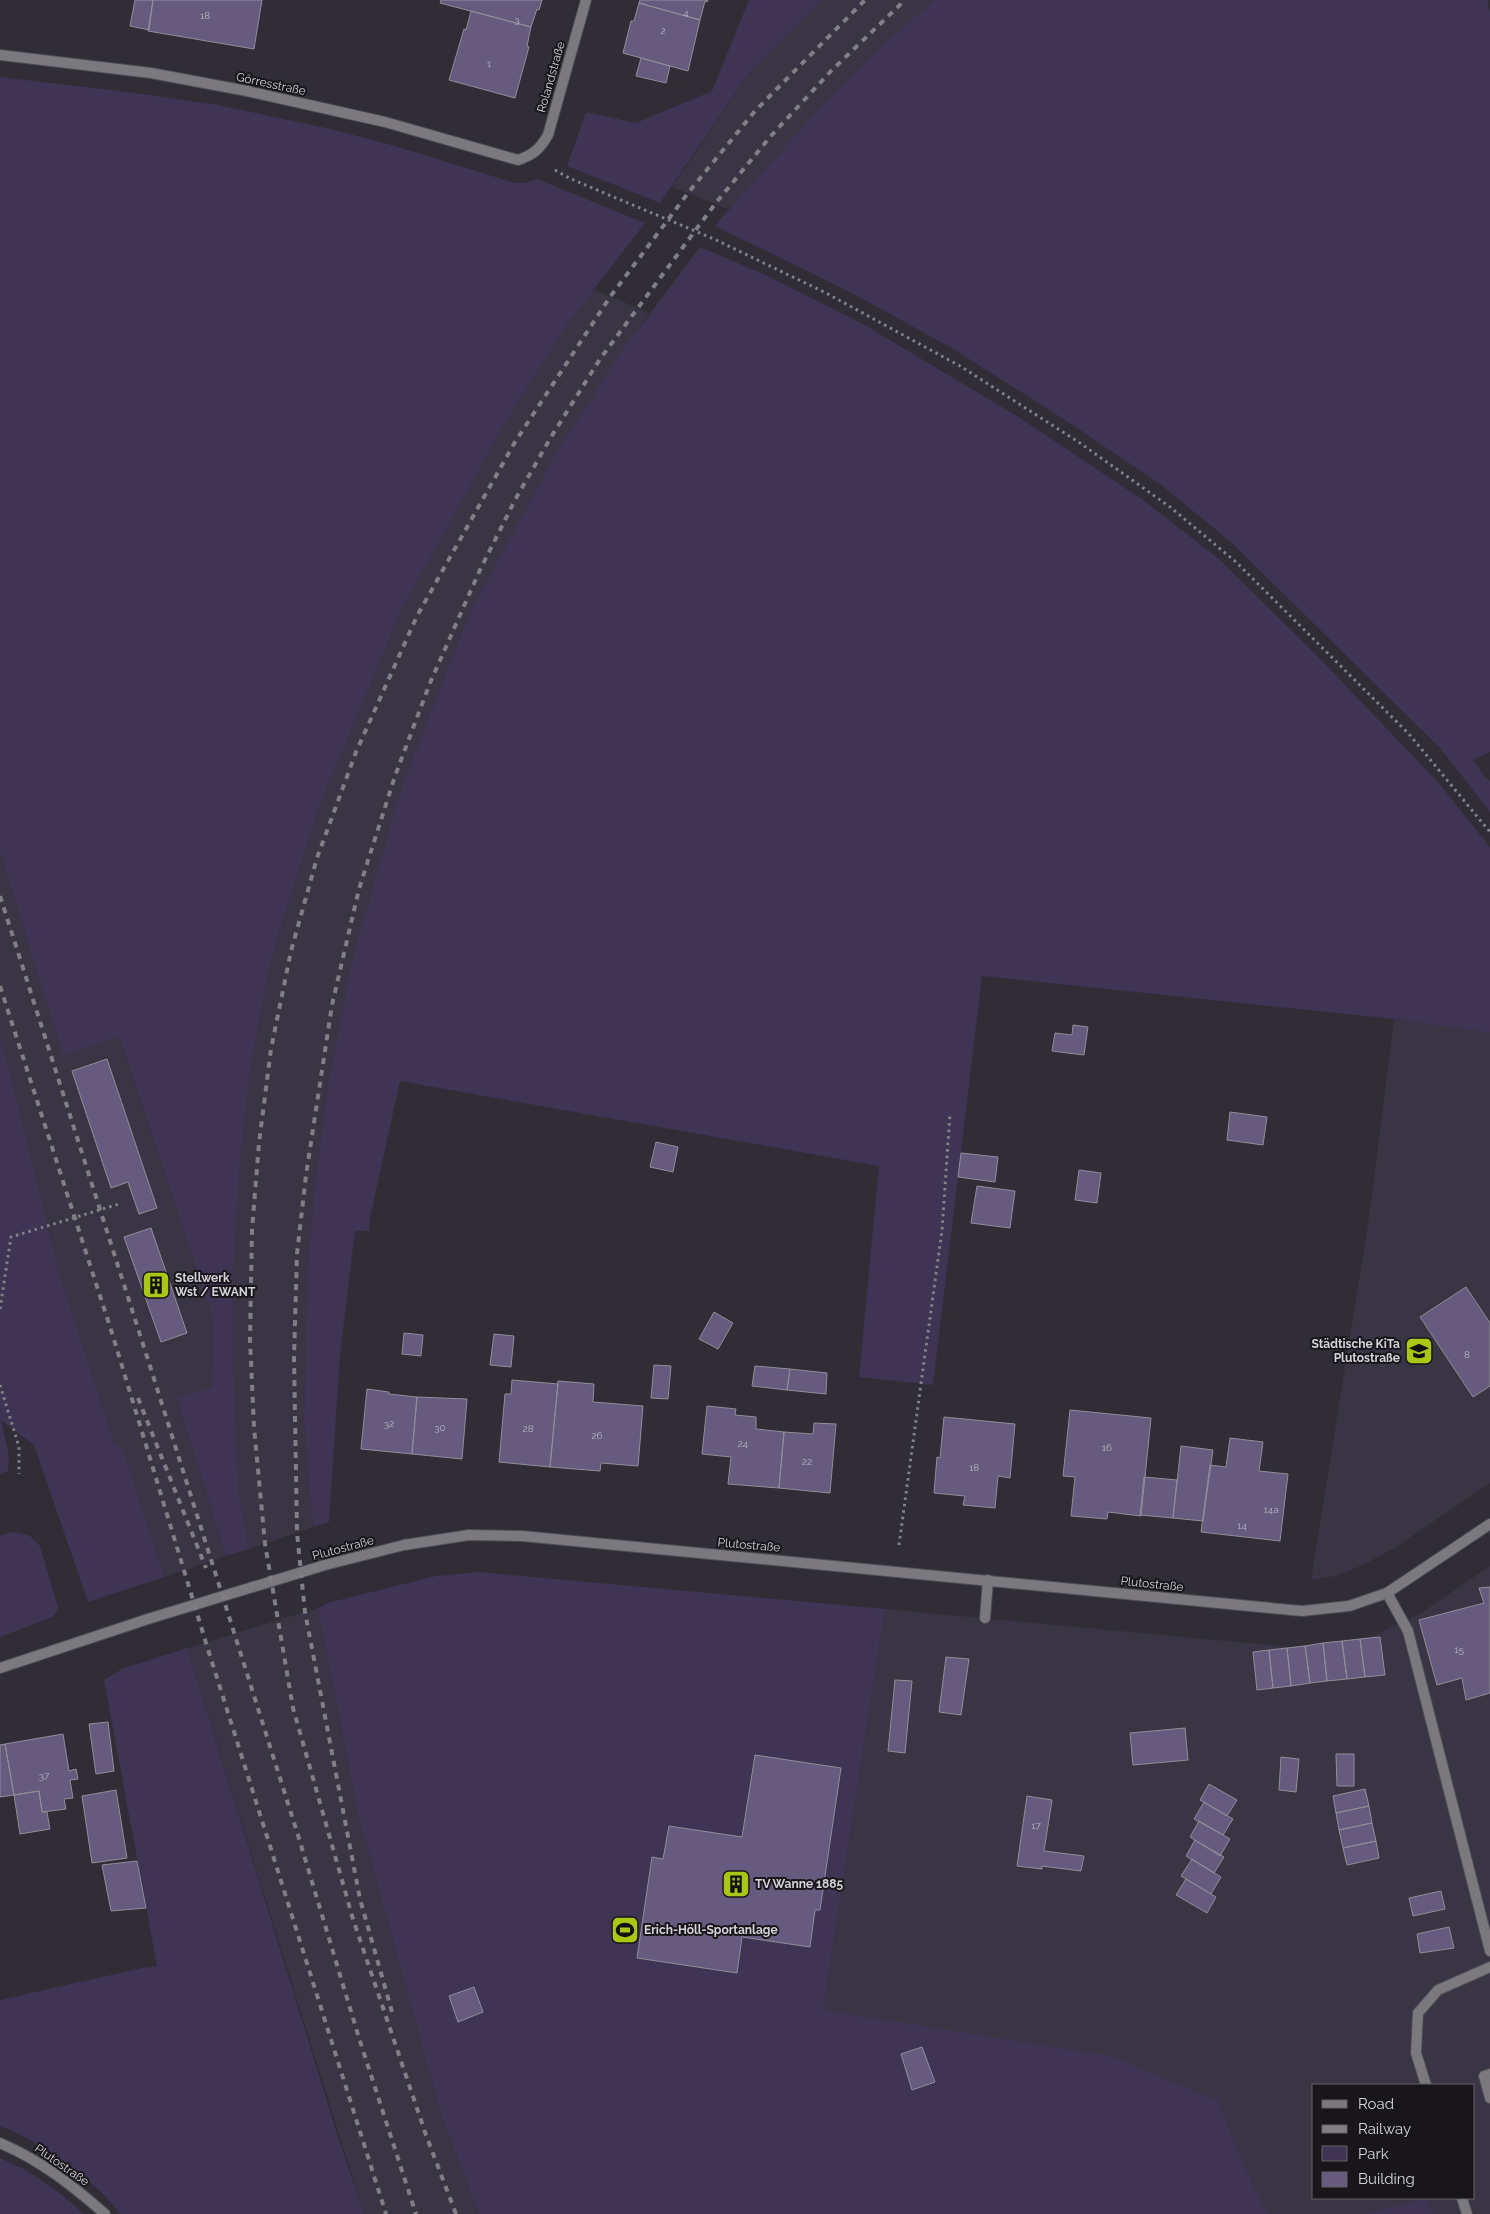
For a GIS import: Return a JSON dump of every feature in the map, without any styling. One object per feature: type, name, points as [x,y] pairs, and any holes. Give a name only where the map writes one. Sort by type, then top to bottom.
[{"type":"street","name":"Rolandstraße","points":[[530,156],[541,147],[548,135],[586,0]]},
{"type":"street","name":"Görresstraße","points":[[0,55],[151,73],[248,91],[385,122],[504,158],[518,160],[530,156]]},
{"type":"street","name":"Plutostraße","points":[[0,1668],[148,1619],[326,1565],[404,1545],[469,1535],[522,1536],[1302,1611],[1349,1606],[1387,1593],[1490,1524]]},
{"type":"street","points":[[985,1618],[988,1580]]},
{"type":"street","points":[[1387,1593],[1408,1631],[1490,1951]]},
{"type":"street","points":[[1426,2084],[1416,2053],[1418,2013],[1438,1990],[1490,1967]]},
{"type":"street","points":[[1490,2074],[1484,2076],[1490,2098]]},
{"type":"street","name":"Plutostraße","points":[[0,2143],[23,2153],[68,2181],[105,2214]]},
{"type":"street","points":[[1462,2199],[1467,2214]]},
{"type":"path","points":[[530,156],[571,179],[714,239],[826,292],[960,366],[1080,443],[1170,507],[1236,562],[1409,734],[1490,832]]},
{"type":"path","points":[[895,1571],[942,1230],[950,1114]]},
{"type":"path","points":[[0,1308],[11,1237],[119,1204]]},
{"type":"path","points":[[0,1385],[19,1447],[19,1474]]},
{"type":"shaded area","points":[[822,0],[935,0],[844,86],[779,154],[738,201],[728,209],[672,187],[748,74]]},
{"type":"shaded area","points":[[593,289],[649,313],[560,446],[471,610],[403,783],[327,1093],[315,1184],[307,1275],[304,1422],[313,1527],[249,1549],[239,1496],[234,1384],[233,1280],[240,1165],[250,1071],[271,959],[318,809],[401,611],[504,425],[568,323]]},
{"type":"shaded area","points":[[0,852],[63,1054],[118,1036],[213,1320],[212,1388],[176,1398],[226,1556],[164,1577],[122,1445],[115,1446],[58,1269],[8,1064],[0,1039]]},
{"type":"shaded area","name":"Städtische KiTa Plutostraße","points":[[1394,1019],[1490,1033],[1490,1483],[1393,1549],[1361,1566],[1335,1576],[1311,1580],[1369,1218]]},
{"type":"shaded area","points":[[1490,1566],[1490,2214],[1433,2214],[1427,2199],[1475,2199],[1475,2084],[1312,2084],[1312,2199],[1423,2199],[1363,2214],[1270,2214],[1252,2183],[1218,2101],[823,2010],[885,1609],[1290,1647],[1365,1638],[1418,1615]]},
{"type":"shaded area","points":[[318,1608],[358,1814],[441,2114],[479,2214],[364,2214],[187,1648]]},
{"type":"green space","points":[[749,0],[822,0],[748,74],[660,203],[567,166],[586,112],[636,123],[712,91]]},
{"type":"green space","points":[[935,0],[1487,0],[1490,12],[1490,752],[1473,760],[1490,781],[1490,812],[1440,748],[1231,542],[1160,484],[1068,422],[955,350],[852,293],[715,226],[799,131],[843,85],[888,41]]},
{"type":"green space","points":[[0,77],[218,105],[331,129],[395,146],[515,183],[524,183],[537,179],[645,223],[568,323],[504,425],[401,611],[318,809],[271,959],[250,1071],[240,1165],[233,1280],[234,1384],[239,1496],[249,1549],[226,1556],[176,1397],[212,1388],[213,1320],[119,1037],[63,1055],[0,852]]},
{"type":"green space","points":[[700,247],[766,275],[863,324],[1020,418],[1143,500],[1219,559],[1323,662],[1437,781],[1490,847],[1490,1033],[1394,1019],[982,976],[933,1385],[859,1377],[879,1166],[400,1081],[370,1218],[369,1231],[355,1231],[340,1355],[329,1522],[313,1527],[304,1422],[307,1275],[315,1184],[327,1093],[353,958],[403,783],[471,610],[560,446],[625,347]]},
{"type":"green space","points":[[0,1039],[8,1064],[58,1269],[115,1446],[122,1445],[164,1577],[88,1602],[34,1445],[1,1420],[9,1456],[8,1471],[0,1474]]},
{"type":"green space","points":[[14,1532],[30,1536],[40,1546],[58,1607],[52,1617],[0,1637],[0,1535]]},
{"type":"green space","name":"Erich-Höll-Sportanlage","points":[[479,1572],[885,1609],[823,2010],[1111,2056],[1218,2101],[1252,2183],[1270,2214],[479,2214],[441,2114],[358,1814],[318,1608],[327,1603],[436,1576]]},
{"type":"green space","points":[[187,1648],[339,2140],[364,2214],[121,2214],[109,2200],[66,2162],[34,2142],[0,2126],[0,2000],[157,1966],[104,1680],[122,1669]]},
{"type":"green space","points":[[0,2158],[44,2182],[84,2214],[0,2214]]},
{"type":"green space","points":[[1427,2199],[1433,2214],[1363,2214]]},
{"type":"building","points":[[135,0],[153,0],[149,30],[130,26]]},
{"type":"building","points":[[153,0],[262,0],[254,49],[148,31]]},
{"type":"building","points":[[441,0],[542,0],[531,27],[440,3]]},
{"type":"building","points":[[640,0],[708,0],[707,2],[705,1],[700,20],[639,3]]},
{"type":"building","points":[[639,3],[700,20],[688,71],[623,53],[631,21],[634,21]]},
{"type":"building","points":[[471,11],[531,27],[527,46],[529,47],[515,98],[449,80]]},
{"type":"building","points":[[641,58],[670,66],[666,83],[636,76]]},
{"type":"building","points":[[1073,1025],[1088,1027],[1084,1055],[1052,1051],[1055,1033],[1072,1035]]},
{"type":"building","points":[[107,1059],[157,1208],[139,1214],[128,1182],[111,1188],[72,1071]]},
{"type":"building","points":[[1230,1112],[1267,1117],[1263,1145],[1227,1140]]},
{"type":"building","points":[[656,1142],[678,1147],[673,1172],[650,1167]]},
{"type":"building","points":[[961,1153],[998,1157],[995,1182],[958,1177]]},
{"type":"building","points":[[1079,1170],[1101,1173],[1097,1203],[1075,1200]]},
{"type":"building","points":[[977,1186],[1015,1191],[1010,1228],[971,1223]]},
{"type":"building","name":"Stellwerk Wst / EWANT","points":[[151,1228],[187,1333],[161,1342],[124,1237]]},
{"type":"building","points":[[1466,1287],[1490,1323],[1490,1386],[1473,1397],[1420,1317]]},
{"type":"building","points":[[714,1312],[733,1323],[718,1349],[699,1339]]},
{"type":"building","points":[[404,1333],[423,1335],[421,1356],[402,1354]]},
{"type":"building","points":[[494,1334],[514,1336],[511,1367],[490,1365]]},
{"type":"building","points":[[654,1365],[671,1366],[668,1399],[651,1398]]},
{"type":"building","points":[[755,1366],[790,1369],[787,1390],[752,1386]]},
{"type":"building","points":[[790,1369],[827,1373],[826,1394],[787,1390]]},
{"type":"building","points":[[512,1380],[558,1384],[550,1467],[499,1462],[505,1394],[511,1394]]},
{"type":"building","points":[[558,1381],[594,1384],[593,1402],[643,1406],[638,1466],[601,1463],[600,1471],[550,1467]]},
{"type":"building","points":[[367,1389],[417,1397],[412,1454],[361,1449]]},
{"type":"building","points":[[417,1397],[467,1399],[462,1459],[412,1454]]},
{"type":"building","points":[[707,1406],[736,1409],[735,1415],[756,1417],[756,1429],[784,1432],[779,1488],[728,1484],[731,1457],[702,1454]]},
{"type":"building","points":[[1070,1410],[1151,1418],[1141,1516],[1108,1512],[1107,1519],[1071,1516],[1075,1477],[1063,1476]]},
{"type":"building","points":[[944,1417],[1015,1424],[1010,1478],[998,1476],[995,1508],[963,1505],[965,1496],[934,1493],[937,1457],[940,1458]]},
{"type":"building","points":[[814,1423],[836,1424],[830,1493],[779,1488],[784,1432],[813,1434]]},
{"type":"building","points":[[1230,1438],[1263,1442],[1259,1471],[1288,1474],[1280,1541],[1201,1532],[1210,1465],[1226,1467]]},
{"type":"building","points":[[1181,1446],[1213,1450],[1203,1521],[1173,1518]]},
{"type":"building","points":[[1144,1477],[1177,1480],[1173,1518],[1140,1515]]},
{"type":"building","points":[[1490,1587],[1490,1693],[1466,1700],[1462,1678],[1437,1685],[1419,1620],[1484,1603],[1479,1588]]},
{"type":"building","points":[[1380,1637],[1385,1675],[1365,1677],[1360,1639]]},
{"type":"building","points":[[1360,1639],[1365,1677],[1347,1679],[1342,1641]]},
{"type":"building","points":[[1342,1641],[1347,1679],[1327,1681],[1323,1643]]},
{"type":"building","points":[[1323,1643],[1327,1681],[1310,1683],[1305,1646]]},
{"type":"building","points":[[1305,1646],[1310,1683],[1291,1686],[1287,1648]]},
{"type":"building","points":[[1287,1648],[1291,1686],[1273,1688],[1269,1650]]},
{"type":"building","points":[[1269,1650],[1273,1688],[1257,1690],[1253,1652]]},
{"type":"building","points":[[946,1657],[969,1659],[961,1715],[939,1712]]},
{"type":"building","points":[[895,1680],[912,1681],[905,1753],[888,1751]]},
{"type":"building","points":[[108,1722],[114,1771],[96,1774],[89,1724]]},
{"type":"building","points":[[1185,1728],[1188,1760],[1133,1765],[1130,1733]]},
{"type":"building","points":[[63,1734],[69,1771],[76,1769],[78,1779],[70,1780],[73,1798],[64,1799],[66,1809],[42,1812],[39,1791],[14,1795],[5,1744]]},
{"type":"building","points":[[5,1744],[14,1795],[0,1797],[0,1745]]},
{"type":"building","points":[[1336,1754],[1354,1754],[1354,1786],[1337,1786]]},
{"type":"building","name":"TV Wanne 1885","points":[[755,1755],[841,1768],[820,1910],[815,1910],[810,1947],[742,1937],[737,1973],[637,1958],[652,1857],[663,1859],[669,1826],[742,1837]]},
{"type":"building","points":[[1281,1757],[1299,1759],[1296,1792],[1279,1790]]},
{"type":"building","points":[[1209,1784],[1237,1800],[1227,1816],[1200,1800]]},
{"type":"building","points":[[1365,1789],[1369,1806],[1336,1813],[1333,1796]]},
{"type":"building","points":[[116,1790],[127,1858],[92,1863],[82,1796]]},
{"type":"building","points":[[39,1791],[42,1812],[47,1812],[50,1829],[20,1834],[14,1795]]},
{"type":"building","points":[[1027,1796],[1052,1800],[1044,1851],[1084,1856],[1081,1871],[1042,1866],[1042,1869],[1017,1866]]},
{"type":"building","points":[[1204,1802],[1233,1819],[1223,1835],[1194,1819]]},
{"type":"building","points":[[1369,1806],[1372,1823],[1339,1830],[1336,1813]]},
{"type":"building","points":[[1199,1821],[1230,1839],[1220,1856],[1190,1837]]},
{"type":"building","points":[[1372,1823],[1376,1841],[1343,1848],[1339,1830]]},
{"type":"building","points":[[1195,1840],[1224,1857],[1214,1873],[1186,1856]]},
{"type":"building","points":[[1376,1841],[1379,1858],[1347,1865],[1343,1848]]},
{"type":"building","points":[[1192,1859],[1221,1877],[1211,1894],[1181,1876]]},
{"type":"building","points":[[137,1861],[146,1908],[111,1911],[102,1865]]},
{"type":"building","points":[[1186,1879],[1216,1897],[1207,1913],[1176,1895]]},
{"type":"building","points":[[1441,1891],[1445,1909],[1413,1916],[1409,1898]]},
{"type":"building","points":[[1449,1927],[1454,1948],[1420,1953],[1417,1934]]},
{"type":"building","points":[[474,1987],[483,2012],[458,2022],[449,1996]]},
{"type":"building","points":[[922,2047],[935,2082],[912,2090],[901,2054]]},
{"type":"railway","points":[[456,2214],[426,2135],[353,1919],[293,1708],[265,1544],[254,1427],[250,1339],[252,1230],[259,1143],[271,1049],[291,951],[317,858],[356,752],[417,616],[515,442],[610,297],[688,193],[755,111],[865,0]]},
{"type":"railway","points":[[392,2012],[360,1899],[305,1612],[297,1533],[294,1358],[297,1254],[306,1175],[332,1005],[359,889],[395,776],[430,683],[479,572],[515,500],[551,437],[600,359],[715,204],[770,137],[831,71],[905,0]]},
{"type":"railway","points":[[0,896],[149,1363],[297,1832],[359,2038],[416,2214]]},
{"type":"railway","points":[[0,986],[112,1333],[206,1643],[386,2214]]},
{"type":"railway","points":[[138,1398],[206,1568]]},
{"type":"place","name":"Stellwerk Wst / EWANT","points":[[156,1285]]},
{"type":"place","name":"Städtische KiTa Plutostraße","points":[[1419,1351]]},
{"type":"place","name":"TV Wanne 1885","points":[[736,1884]]},
{"type":"place","name":"Erich-Höll-Sportanlage","points":[[625,1930]]}]
